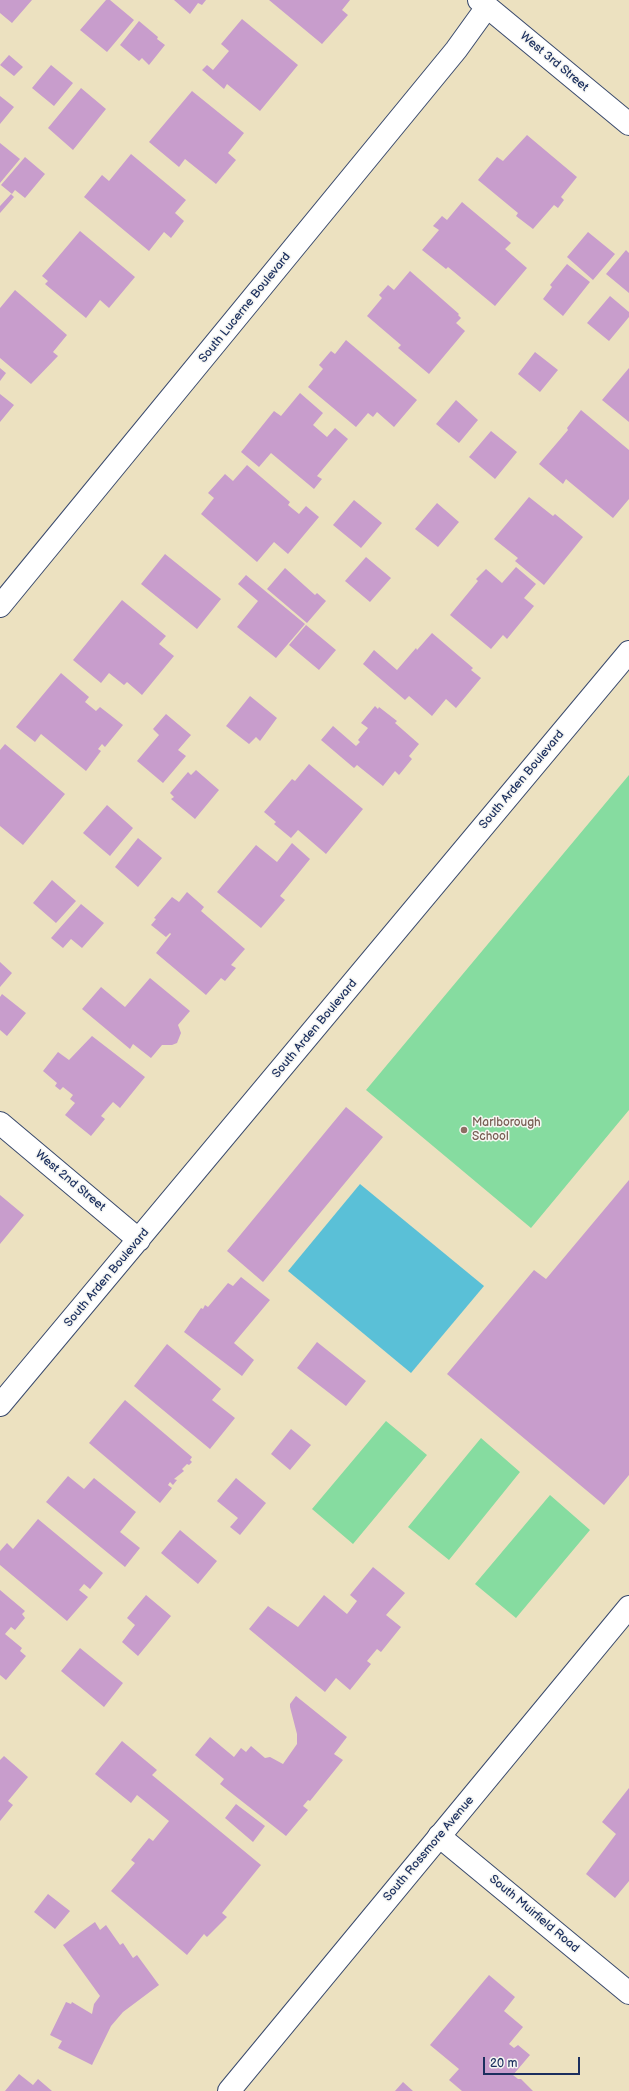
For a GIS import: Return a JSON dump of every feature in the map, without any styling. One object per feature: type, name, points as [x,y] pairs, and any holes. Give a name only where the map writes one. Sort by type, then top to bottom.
[{"type":"street","name":"West 3rd Street","points":[[483,3],[629,124]]},
{"type":"street","name":"South Lucerne Boulevard","points":[[0,606],[451,56],[483,3]]},
{"type":"street","name":"South Arden Boulevard","points":[[0,1405],[629,652]]},
{"type":"street","name":"West 2nd Street","points":[[0,1123],[139,1240]]},
{"type":"street","name":"South Rossmore Avenue","points":[[229,2091],[629,1607]]},
{"type":"street","name":"South Muirfield Road","points":[[440,1836],[629,1993]]},
{"type":"green space","points":[[629,775],[629,1110],[531,1228],[366,1090]]},
{"type":"green space","points":[[386,1421],[427,1455],[353,1544],[312,1509]]},
{"type":"green space","points":[[481,1438],[520,1472],[449,1560],[408,1527]]},
{"type":"green space","points":[[550,1495],[590,1530],[516,1618],[475,1584]]},
{"type":"water","points":[[360,1184],[484,1286],[411,1373],[288,1271]]},
{"type":"building","points":[[0,0],[32,0],[12,23],[0,13]]},
{"type":"building","points":[[106,0],[110,0],[134,20],[107,52],[80,30]]},
{"type":"building","points":[[174,0],[206,0],[202,5],[198,3],[190,14]]},
{"type":"building","points":[[269,0],[350,0],[342,10],[348,15],[322,44]]},
{"type":"building","points":[[242,19],[298,65],[260,111],[227,84],[224,89],[202,70],[207,65],[213,70],[229,51],[221,44]]},
{"type":"building","points":[[139,21],[165,45],[149,65],[142,58],[139,61],[120,45]]},
{"type":"building","points":[[9,55],[23,67],[14,76],[0,65]]},
{"type":"building","points":[[51,65],[73,83],[54,106],[32,88]]},
{"type":"building","points":[[81,88],[106,109],[73,150],[48,128]]},
{"type":"building","points":[[192,91],[244,133],[228,153],[236,160],[216,184],[185,159],[179,167],[149,142]]},
{"type":"building","points":[[0,96],[14,107],[0,124]]},
{"type":"building","points":[[527,135],[577,177],[561,197],[564,200],[558,208],[554,205],[533,229],[516,216],[518,213],[478,180],[497,157],[503,161]]},
{"type":"building","points":[[0,143],[20,159],[0,183]]},
{"type":"building","points":[[131,154],[186,200],[175,213],[184,221],[171,238],[164,232],[149,251],[84,197],[102,175],[109,181]]},
{"type":"building","points":[[25,157],[45,174],[25,198],[15,190],[12,194],[1,185]]},
{"type":"building","points":[[11,194],[14,197],[0,213],[0,206]]},
{"type":"building","points":[[462,202],[511,243],[505,249],[527,268],[495,306],[448,267],[446,269],[422,250],[439,230],[433,226],[442,216],[447,220]]},
{"type":"building","points":[[80,231],[135,277],[109,308],[100,300],[86,318],[45,284],[48,281],[42,276]]},
{"type":"building","points":[[588,232],[615,254],[593,280],[567,257]]},
{"type":"building","points":[[626,250],[629,253],[629,293],[606,274]]},
{"type":"building","points":[[567,264],[590,282],[563,316],[543,299],[552,287],[550,285]]},
{"type":"building","points":[[410,271],[459,314],[458,315],[461,318],[456,323],[465,331],[429,374],[398,348],[401,345],[367,316],[382,298],[379,295],[388,285],[394,290]]},
{"type":"building","points":[[15,290],[67,335],[53,352],[58,356],[31,384],[0,358],[0,308]]},
{"type":"building","points":[[610,296],[629,312],[629,317],[609,341],[587,323]]},
{"type":"building","points":[[346,340],[417,400],[394,427],[377,412],[373,417],[368,413],[356,427],[308,387],[323,369],[319,365],[331,351],[335,354]]},
{"type":"building","points":[[535,352],[558,370],[540,392],[518,374]]},
{"type":"building","points":[[0,368],[6,373],[0,381]]},
{"type":"building","points":[[629,368],[629,422],[602,400]]},
{"type":"building","points":[[300,393],[323,413],[313,425],[327,437],[335,428],[348,439],[317,476],[322,479],[314,489],[271,453],[259,467],[241,452],[274,411],[281,416]]},
{"type":"building","points":[[0,394],[14,405],[0,422]]},
{"type":"building","points":[[456,400],[478,420],[459,443],[436,424]]},
{"type":"building","points":[[581,410],[629,450],[629,499],[613,518],[566,479],[563,484],[539,464],[568,430],[567,428]]},
{"type":"building","points":[[491,431],[517,452],[495,479],[469,457]]},
{"type":"building","points":[[247,465],[290,502],[288,505],[299,514],[306,506],[319,517],[288,554],[274,542],[257,562],[201,514],[214,498],[208,493],[225,474],[233,481]]},
{"type":"building","points":[[529,497],[553,516],[555,514],[583,537],[544,585],[515,561],[518,558],[494,539]]},
{"type":"building","points":[[354,500],[382,523],[361,548],[333,525]]},
{"type":"building","points":[[437,503],[459,522],[438,547],[415,529]]},
{"type":"building","points":[[165,554],[221,599],[197,629],[141,584]]},
{"type":"building","points":[[366,557],[391,578],[370,602],[345,581]]},
{"type":"building","points":[[516,567],[536,584],[524,598],[534,606],[507,639],[503,635],[491,649],[450,615],[478,581],[476,579],[486,569],[502,583]]},
{"type":"building","points":[[285,568],[315,595],[317,593],[326,601],[307,623],[267,589]]},
{"type":"building","points":[[246,575],[305,624],[276,658],[237,627],[258,601],[238,584]]},
{"type":"building","points":[[122,600],[166,636],[159,644],[174,656],[142,695],[127,682],[124,685],[109,673],[101,683],[73,660]]},
{"type":"building","points":[[306,625],[336,650],[319,670],[289,645]]},
{"type":"building","points":[[432,633],[473,668],[471,670],[481,678],[456,708],[446,699],[432,716],[409,696],[405,700],[363,664],[374,650],[397,670],[416,648],[417,650]]},
{"type":"building","points":[[61,673],[89,697],[85,702],[96,711],[100,707],[123,725],[105,747],[102,744],[98,749],[101,751],[86,771],[41,734],[35,742],[16,727]]},
{"type":"building","points":[[250,696],[277,718],[260,741],[256,737],[249,744],[226,726]]},
{"type":"building","points":[[375,706],[378,709],[379,707],[397,721],[395,723],[419,744],[409,756],[412,759],[399,775],[395,771],[383,786],[357,765],[354,768],[321,740],[333,726],[356,746],[360,742],[358,740],[368,728],[361,723]]},
{"type":"building","points":[[166,714],[191,735],[178,750],[186,756],[163,783],[137,761],[159,735],[153,729]]},
{"type":"building","points":[[5,744],[65,794],[23,845],[0,826],[0,750]]},
{"type":"building","points":[[309,764],[363,809],[326,854],[298,830],[291,838],[274,824],[276,822],[264,812],[292,779],[295,781]]},
{"type":"building","points":[[196,770],[219,790],[195,819],[171,799],[174,797],[170,793],[188,772],[191,775]]},
{"type":"building","points":[[107,805],[133,828],[110,856],[83,833]]},
{"type":"building","points":[[138,838],[162,858],[138,887],[115,867]]},
{"type":"building","points":[[292,843],[310,859],[280,896],[285,900],[261,928],[217,892],[256,845],[277,862]]},
{"type":"building","points":[[52,880],[76,901],[56,923],[33,903]]},
{"type":"building","points":[[187,892],[204,907],[201,911],[245,949],[231,965],[236,968],[225,981],[221,978],[206,995],[156,953],[171,934],[170,933],[166,937],[151,925],[156,919],[154,918],[172,897],[179,902]]},
{"type":"building","points":[[81,904],[104,923],[82,948],[71,939],[63,948],[51,938]]},
{"type":"building","points":[[0,962],[12,973],[0,987]]},
{"type":"building","points":[[150,978],[190,1011],[178,1025],[181,1033],[177,1043],[172,1045],[162,1045],[151,1058],[133,1044],[130,1049],[82,1009],[101,987],[125,1007]]},
{"type":"building","points":[[2,994],[26,1013],[7,1036],[0,1030],[0,997]]},
{"type":"building","points":[[92,1036],[145,1077],[120,1108],[113,1102],[101,1116],[105,1119],[91,1136],[65,1115],[75,1103],[70,1099],[73,1095],[63,1087],[60,1090],[55,1086],[57,1083],[43,1071],[58,1052],[69,1060]]},
{"type":"building","points":[[346,1107],[383,1137],[263,1282],[227,1251]]},
{"type":"building","points":[[629,1180],[629,1475],[604,1505],[447,1374],[534,1270],[546,1279]]},
{"type":"building","points":[[0,1195],[24,1215],[0,1244]]},
{"type":"building","points":[[241,1277],[270,1300],[234,1343],[254,1360],[242,1376],[184,1332],[201,1308],[203,1309],[205,1305],[208,1307],[228,1283],[233,1286]]},
{"type":"building","points":[[317,1342],[366,1381],[346,1406],[297,1368]]},
{"type":"building","points":[[167,1344],[221,1389],[212,1400],[235,1418],[210,1449],[134,1386]]},
{"type":"building","points":[[125,1400],[192,1457],[190,1460],[192,1462],[189,1465],[187,1464],[182,1469],[184,1471],[174,1479],[177,1480],[173,1485],[170,1482],[168,1485],[172,1488],[160,1503],[89,1443]]},
{"type":"building","points":[[291,1429],[311,1445],[290,1470],[271,1454]]},
{"type":"building","points":[[68,1476],[84,1489],[94,1478],[136,1512],[120,1532],[140,1548],[125,1567],[46,1502]]},
{"type":"building","points":[[236,1478],[266,1503],[240,1535],[230,1527],[238,1518],[217,1501]]},
{"type":"building","points":[[38,1519],[103,1573],[90,1589],[84,1584],[79,1590],[88,1597],[67,1621],[0,1565],[0,1551],[7,1543],[13,1549]]},
{"type":"building","points":[[180,1530],[217,1561],[198,1584],[161,1553]]},
{"type":"building","points":[[373,1567],[405,1593],[386,1615],[401,1627],[381,1652],[377,1649],[367,1661],[371,1664],[350,1690],[336,1678],[325,1692],[249,1629],[268,1606],[298,1627],[324,1595],[347,1614],[357,1601],[350,1595]]},
{"type":"building","points":[[0,1590],[25,1611],[22,1614],[25,1618],[15,1630],[11,1627],[5,1634],[22,1648],[20,1651],[26,1656],[6,1680],[0,1675]]},
{"type":"building","points":[[146,1595],[171,1616],[138,1656],[122,1642],[135,1625],[127,1618]]},
{"type":"building","points":[[80,1648],[123,1683],[104,1707],[61,1671]]},
{"type":"building","points":[[296,1696],[347,1737],[334,1754],[343,1760],[310,1801],[308,1800],[303,1806],[308,1810],[286,1836],[220,1784],[224,1779],[195,1755],[210,1737],[234,1757],[241,1748],[246,1752],[251,1746],[265,1758],[270,1757],[283,1764],[297,1744],[297,1734],[290,1707],[290,1704]]},
{"type":"building","points":[[122,1741],[157,1770],[152,1775],[261,1865],[222,1913],[227,1917],[207,1937],[204,1934],[187,1955],[111,1891],[135,1863],[131,1860],[149,1838],[153,1841],[169,1821],[137,1795],[131,1803],[95,1774]]},
{"type":"building","points":[[4,1756],[28,1777],[8,1801],[13,1805],[0,1821],[0,1760]]},
{"type":"building","points":[[629,1788],[629,1881],[615,1898],[586,1874],[616,1834],[602,1822]]},
{"type":"building","points":[[236,1804],[265,1826],[253,1842],[225,1818]]},
{"type":"building","points":[[48,1894],[70,1911],[55,1929],[34,1912]]},
{"type":"building","points":[[95,1922],[100,1930],[106,1925],[120,1945],[123,1943],[133,1958],[137,1955],[159,1985],[123,2012],[111,2026],[92,2065],[58,2048],[62,2041],[50,2035],[66,2002],[71,2004],[72,2002],[92,2014],[94,2004],[100,1996],[63,1945]]},
{"type":"building","points":[[489,1975],[515,1997],[504,2011],[523,2027],[509,2044],[514,2048],[518,2045],[530,2055],[513,2075],[518,2079],[521,2079],[533,2091],[462,2091],[449,2080],[459,2069],[430,2045]]},
{"type":"building","points":[[19,2074],[33,2085],[38,2079],[52,2091],[5,2091]]},
{"type":"building","points":[[403,2082],[413,2091],[395,2091]]},
{"type":"place","name":"Marlborough School","points":[[464,1130]]}]
